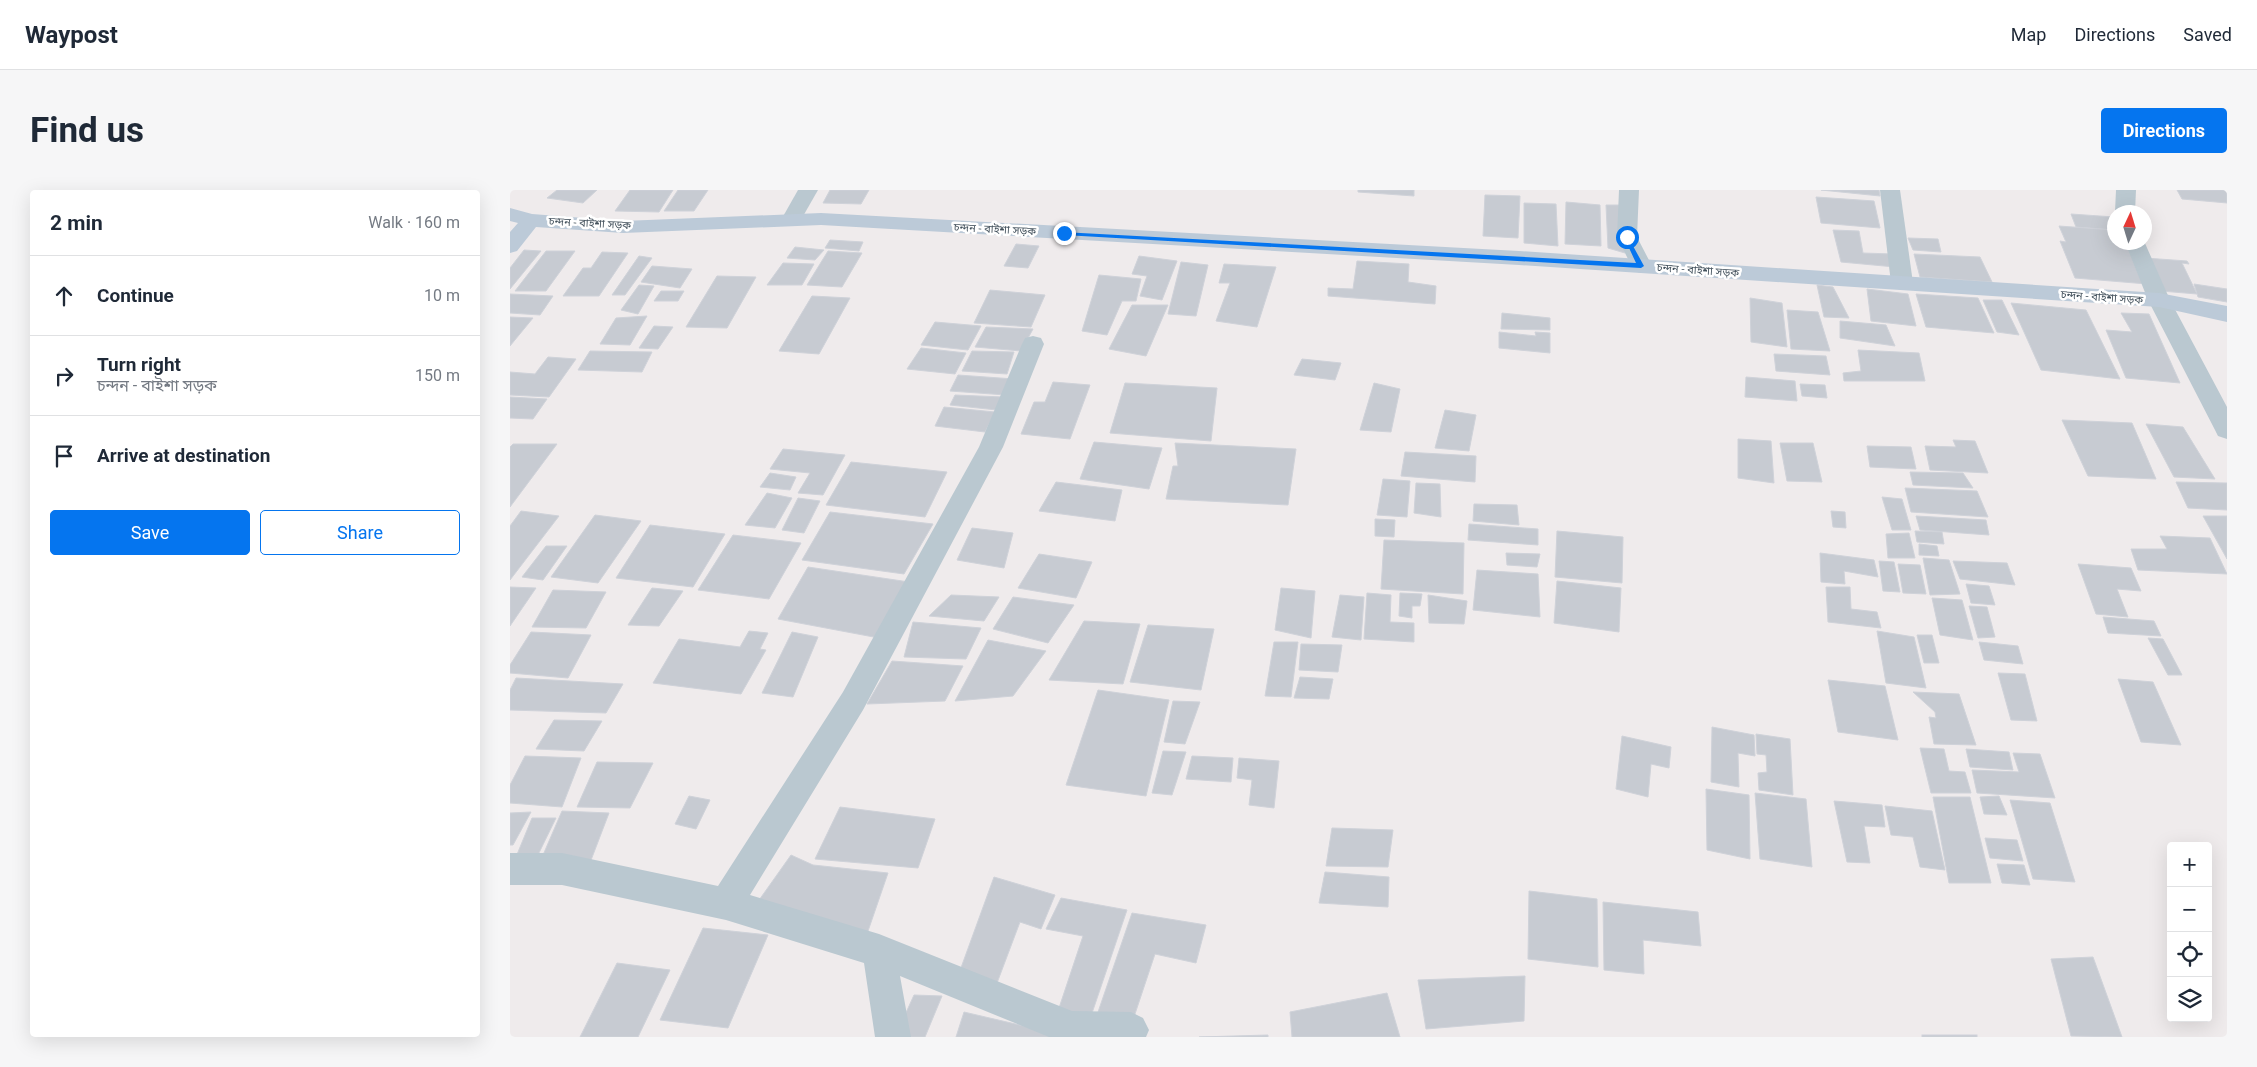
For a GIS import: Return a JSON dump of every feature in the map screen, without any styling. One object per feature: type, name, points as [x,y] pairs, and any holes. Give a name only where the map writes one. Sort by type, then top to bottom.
[{"type":"main road","name":"চন্দন - বাইশা সড়ক","points":[[510,214],[531,220],[623,227],[821,219],[1641,266],[2159,300],[2227,314]]},
{"type":"main road","points":[[510,246],[531,220]]},
{"type":"street","points":[[791,220],[808,190]]},
{"type":"street","points":[[1629,190],[1627,237],[1641,266]]},
{"type":"street","points":[[1890,190],[1902,283]]},
{"type":"street","points":[[2125,205],[2126,190]]},
{"type":"street","points":[[2138,250],[2159,300],[2227,430]]},
{"type":"street","points":[[726,904],[853,701],[991,447],[1033,344]]},
{"type":"street","points":[[510,869],[562,869],[726,904],[880,951],[1072,1028],[1131,1030]]},
{"type":"street","points":[[880,951],[893,1037]]},
{"type":"building","points":[[557,190],[597,190],[583,203],[547,198]]},
{"type":"building","points":[[630,190],[673,190],[659,212],[615,211]]},
{"type":"building","points":[[678,190],[708,190],[694,211],[664,211]]},
{"type":"building","points":[[830,190],[869,190],[861,204],[823,203]]},
{"type":"building","points":[[1358,190],[1414,190],[1414,196],[1358,192]]},
{"type":"building","points":[[1821,190],[1879,190],[1880,196]]},
{"type":"building","points":[[2177,190],[2227,190],[2227,203],[2182,199]]},
{"type":"building","points":[[1485,195],[1520,196],[1518,238],[1483,236]]},
{"type":"building","points":[[1816,197],[1874,201],[1880,228],[1821,223]]},
{"type":"building","points":[[1566,202],[1600,205],[1601,246],[1565,244]]},
{"type":"building","points":[[1524,203],[1556,204],[1558,246],[1524,243]]},
{"type":"building","points":[[1606,205],[1619,205],[1625,253],[1608,248]]},
{"type":"building","points":[[2071,214],[2107,217],[2107,229],[2076,227]]},
{"type":"building","points":[[2059,226],[2107,229],[2107,250],[2132,250],[2147,284],[2075,278],[2060,241],[2066,242]]},
{"type":"building","points":[[1833,230],[1859,231],[1863,253],[1893,254],[1895,267],[1841,262]]},
{"type":"building","points":[[1908,238],[1938,239],[1941,252],[1913,250]]},
{"type":"building","points":[[830,240],[863,242],[859,251],[825,248]]},
{"type":"building","points":[[1016,244],[1039,246],[1028,268],[1004,266]]},
{"type":"building","points":[[795,247],[824,250],[815,260],[787,258]]},
{"type":"building","points":[[524,250],[541,251],[510,289],[510,268]]},
{"type":"building","points":[[546,251],[575,251],[546,291],[515,291]]},
{"type":"building","points":[[828,251],[862,253],[842,287],[807,285]]},
{"type":"building","points":[[602,252],[628,253],[599,296],[563,296],[583,268],[591,268]]},
{"type":"building","points":[[1914,254],[1980,257],[1992,282],[1920,277]]},
{"type":"building","points":[[639,256],[652,258],[625,295],[612,295]]},
{"type":"building","points":[[1139,256],[1177,261],[1162,300],[1140,296],[1147,276],[1132,274]]},
{"type":"building","points":[[2145,258],[2187,261],[2189,264],[2182,263],[2197,294],[2161,291]]},
{"type":"building","points":[[1357,261],[1409,264],[1408,282],[1436,286],[1435,304],[1328,296],[1328,288],[1353,289]]},
{"type":"building","points":[[1181,262],[1208,265],[1196,316],[1168,314]]},
{"type":"building","points":[[783,263],[814,264],[802,285],[767,285]]},
{"type":"building","points":[[1224,264],[1276,267],[1257,327],[1216,321],[1230,283],[1219,283]]},
{"type":"building","points":[[652,266],[692,269],[680,288],[641,282]]},
{"type":"building","points":[[1099,275],[1141,279],[1136,301],[1122,301],[1107,335],[1082,331]]},
{"type":"building","points":[[717,276],[756,277],[727,328],[686,327]]},
{"type":"building","points":[[2194,284],[2227,289],[2227,302],[2198,297]]},
{"type":"building","points":[[639,285],[654,286],[638,314],[621,310]]},
{"type":"building","points":[[1817,285],[1833,287],[1849,318],[1824,317]]},
{"type":"building","points":[[1867,289],[1908,294],[1916,326],[1871,321]]},
{"type":"building","points":[[990,290],[1045,295],[1031,327],[974,323]]},
{"type":"building","points":[[661,291],[684,291],[678,301],[654,301]]},
{"type":"building","points":[[510,294],[553,296],[540,315],[510,313]]},
{"type":"building","points":[[1916,294],[1978,298],[1994,333],[1926,327]]},
{"type":"building","points":[[812,296],[850,298],[819,354],[779,351]]},
{"type":"building","points":[[1750,298],[1782,303],[1787,347],[1751,342]]},
{"type":"building","points":[[1983,300],[2002,300],[2019,335],[1997,332]]},
{"type":"building","points":[[2011,303],[2086,310],[2120,379],[2041,370]]},
{"type":"building","points":[[1132,305],[1168,305],[1146,356],[1109,349]]},
{"type":"building","points":[[1787,310],[1818,312],[1830,351],[1791,349]]},
{"type":"building","points":[[1502,313],[1550,318],[1550,330],[1501,329]]},
{"type":"building","points":[[2121,313],[2149,314],[2180,383],[2126,378],[2106,330],[2132,332]]},
{"type":"building","points":[[647,316],[630,345],[600,344],[616,318]]},
{"type":"building","points":[[510,317],[533,318],[510,346]]},
{"type":"building","points":[[1840,321],[1886,325],[1895,346],[1840,338]]},
{"type":"building","points":[[935,322],[981,326],[968,350],[921,345]]},
{"type":"building","points":[[654,326],[673,327],[658,349],[639,348]]},
{"type":"building","points":[[986,327],[1033,329],[1021,351],[975,347]]},
{"type":"building","points":[[1499,332],[1536,336],[1535,332],[1550,333],[1550,353],[1499,348]]},
{"type":"building","points":[[921,348],[966,353],[955,374],[907,369]]},
{"type":"building","points":[[1858,350],[1919,353],[1925,381],[1844,381],[1843,373],[1861,371]]},
{"type":"building","points":[[590,351],[652,352],[642,372],[578,370]]},
{"type":"building","points":[[972,351],[1014,352],[1007,374],[962,371]]},
{"type":"building","points":[[1774,354],[1826,356],[1830,375],[1776,371]]},
{"type":"building","points":[[548,357],[576,359],[549,397],[510,395],[510,372],[535,374]]},
{"type":"building","points":[[1302,359],[1341,363],[1335,380],[1294,375]]},
{"type":"building","points":[[958,375],[1014,379],[1006,395],[950,391]]},
{"type":"building","points":[[1746,377],[1795,381],[1797,401],[1745,397]]},
{"type":"building","points":[[1053,382],[1090,385],[1070,439],[1021,434],[1034,402],[1045,402]]},
{"type":"building","points":[[1125,383],[1217,388],[1211,441],[1110,433]]},
{"type":"building","points":[[1374,383],[1400,389],[1391,432],[1360,430]]},
{"type":"building","points":[[1800,384],[1825,385],[1827,398],[1802,396]]},
{"type":"building","points":[[955,395],[1003,397],[997,410],[950,405]]},
{"type":"building","points":[[510,397],[547,399],[533,419],[510,418]]},
{"type":"building","points":[[944,407],[995,412],[985,432],[935,426]]},
{"type":"building","points":[[1445,410],[1476,415],[1469,451],[1435,448]]},
{"type":"building","points":[[2062,420],[2132,423],[2156,479],[2088,476]]},
{"type":"building","points":[[2146,424],[2183,427],[2215,479],[2174,477]]},
{"type":"building","points":[[1738,439],[1771,441],[1774,483],[1738,478]]},
{"type":"building","points":[[1953,440],[1975,441],[1988,473],[1930,470],[1925,446],[1956,447]]},
{"type":"building","points":[[1094,442],[1162,448],[1149,489],[1080,479]]},
{"type":"building","points":[[1175,443],[1296,449],[1288,505],[1166,499],[1173,466],[1178,466]]},
{"type":"building","points":[[1780,443],[1813,443],[1822,482],[1787,481]]},
{"type":"building","points":[[513,444],[557,444],[510,507],[510,447]]},
{"type":"building","points":[[1867,446],[1911,447],[1916,469],[1870,467]]},
{"type":"building","points":[[783,449],[845,455],[823,495],[798,493],[810,473],[770,469]]},
{"type":"building","points":[[1405,452],[1476,456],[1475,482],[1401,476]]},
{"type":"building","points":[[851,462],[947,472],[925,517],[826,505]]},
{"type":"building","points":[[1910,472],[1963,473],[1973,488],[1913,485]]},
{"type":"building","points":[[770,473],[796,477],[790,490],[760,487]]},
{"type":"building","points":[[1383,479],[1410,481],[1407,517],[1377,515]]},
{"type":"building","points":[[1056,482],[1122,490],[1115,521],[1039,511]]},
{"type":"building","points":[[2176,482],[2227,483],[2227,510],[2188,508]]},
{"type":"building","points":[[1416,483],[1440,484],[1441,517],[1414,513]]},
{"type":"building","points":[[1905,488],[1977,491],[1988,517],[1911,512]]},
{"type":"building","points":[[767,493],[792,498],[775,528],[745,525]]},
{"type":"building","points":[[1882,497],[1902,499],[1911,530],[1892,530]]},
{"type":"building","points":[[798,498],[820,501],[804,533],[782,530]]},
{"type":"building","points":[[1474,504],[1517,505],[1519,525],[1473,521]]},
{"type":"building","points":[[521,511],[559,516],[510,580],[510,526]]},
{"type":"building","points":[[1831,511],[1845,512],[1846,528],[1833,527]]},
{"type":"building","points":[[830,512],[933,524],[904,574],[802,560]]},
{"type":"building","points":[[595,515],[641,521],[598,583],[551,577]]},
{"type":"building","points":[[1916,516],[1986,520],[1989,535],[1920,530]]},
{"type":"building","points":[[2203,516],[2227,516],[2227,559]]},
{"type":"building","points":[[1375,519],[1395,520],[1394,537],[1375,536]]},
{"type":"building","points":[[1469,524],[1538,529],[1538,545],[1468,540]]},
{"type":"building","points":[[650,525],[725,534],[693,587],[616,578]]},
{"type":"building","points":[[972,528],[1013,533],[1004,568],[957,560]]},
{"type":"building","points":[[1557,531],[1623,537],[1622,583],[1555,577]]},
{"type":"building","points":[[1915,531],[1942,532],[1944,544],[1917,542]]},
{"type":"building","points":[[1909,533],[1915,558],[1888,558],[1886,534]]},
{"type":"building","points":[[733,535],[801,543],[769,599],[698,590]]},
{"type":"building","points":[[2160,536],[2210,538],[2227,574],[2138,570],[2131,549],[2167,549]]},
{"type":"building","points":[[1384,540],[1464,543],[1463,594],[1381,589]]},
{"type":"building","points":[[1919,544],[1937,546],[1939,556],[1919,555]]},
{"type":"building","points":[[546,546],[567,546],[543,580],[522,577]]},
{"type":"building","points":[[1506,553],[1540,554],[1537,567],[1507,565]]},
{"type":"building","points":[[1820,553],[1874,560],[1878,577],[1844,571],[1845,584],[1821,582]]},
{"type":"building","points":[[1039,554],[1092,562],[1076,598],[1018,588]]},
{"type":"building","points":[[1923,558],[1949,560],[1960,594],[1930,595]]},
{"type":"building","points":[[1879,561],[1894,562],[1900,592],[1883,591]]},
{"type":"building","points":[[1953,561],[2007,563],[2015,585],[1960,579]]},
{"type":"building","points":[[1898,564],[1920,565],[1926,594],[1903,593]]},
{"type":"building","points":[[2078,564],[2131,568],[2141,591],[2117,589],[2128,617],[2096,614]]},
{"type":"building","points":[[808,567],[909,582],[879,638],[778,619]]},
{"type":"building","points":[[1477,570],[1538,574],[1540,617],[1473,610]]},
{"type":"building","points":[[1557,581],[1621,588],[1619,632],[1554,623]]},
{"type":"building","points":[[1966,584],[1989,586],[1995,605],[1971,603]]},
{"type":"building","points":[[510,587],[536,588],[510,626]]},
{"type":"building","points":[[1826,587],[1850,587],[1851,609],[1877,612],[1881,628],[1828,622]]},
{"type":"building","points":[[652,588],[683,591],[659,626],[628,625]]},
{"type":"building","points":[[1281,588],[1315,591],[1311,638],[1275,630]]},
{"type":"building","points":[[553,590],[606,592],[586,628],[532,627]]},
{"type":"building","points":[[1367,593],[1391,595],[1390,622],[1414,623],[1414,642],[1364,639]]},
{"type":"building","points":[[1400,593],[1422,594],[1420,606],[1412,606],[1412,618],[1399,616]]},
{"type":"building","points":[[951,595],[999,597],[984,621],[929,616]]},
{"type":"building","points":[[1340,595],[1364,597],[1361,640],[1332,637]]},
{"type":"building","points":[[1428,595],[1467,601],[1464,624],[1429,623]]},
{"type":"building","points":[[1013,597],[1074,605],[1048,643],[993,629]]},
{"type":"building","points":[[1932,598],[1962,600],[1973,640],[1940,635]]},
{"type":"building","points":[[1969,606],[1987,607],[1995,637],[1978,638]]},
{"type":"building","points":[[2103,617],[2154,621],[2161,636],[2108,633]]},
{"type":"building","points":[[1084,621],[1140,624],[1123,684],[1049,680]]},
{"type":"building","points":[[913,622],[981,628],[966,659],[904,657]]},
{"type":"building","points":[[1148,625],[1214,629],[1201,690],[1130,682]]},
{"type":"building","points":[[749,631],[768,633],[760,649],[766,650],[741,694],[653,683],[679,639],[740,647]]},
{"type":"building","points":[[1877,631],[1914,637],[1926,688],[1886,683]]},
{"type":"building","points":[[531,632],[591,635],[568,678],[510,673],[510,665]]},
{"type":"building","points":[[792,632],[818,637],[793,697],[762,693]]},
{"type":"building","points":[[1917,635],[1932,635],[1939,663],[1924,663]]},
{"type":"building","points":[[2148,638],[2163,639],[2182,675],[2168,675]]},
{"type":"building","points":[[988,640],[1046,651],[1013,696],[955,701]]},
{"type":"building","points":[[1274,642],[1298,642],[1291,697],[1265,696]]},
{"type":"building","points":[[1979,642],[2018,646],[2023,664],[1984,660]]},
{"type":"building","points":[[1301,644],[1342,645],[1338,672],[1299,670]]},
{"type":"building","points":[[892,661],[963,666],[945,701],[867,704]]},
{"type":"building","points":[[1998,673],[2025,674],[2037,721],[2011,720]]},
{"type":"building","points":[[1300,677],[1333,679],[1329,699],[1294,698]]},
{"type":"building","points":[[516,678],[623,684],[606,713],[510,710],[510,690]]},
{"type":"building","points":[[2118,679],[2153,682],[2181,745],[2141,742]]},
{"type":"building","points":[[1828,680],[1885,686],[1898,740],[1838,732]]},
{"type":"building","points":[[1098,690],[1169,700],[1146,796],[1066,785]]},
{"type":"building","points":[[1913,692],[1959,694],[1976,745],[1934,744],[1929,717],[1936,718],[1935,712]]},
{"type":"building","points":[[1173,701],[1200,702],[1185,744],[1164,742]]},
{"type":"building","points":[[554,720],[602,721],[584,751],[536,749]]},
{"type":"building","points":[[1712,727],[1754,735],[1755,756],[1738,753],[1739,787],[1711,782]]},
{"type":"building","points":[[1756,734],[1790,739],[1793,795],[1759,790],[1758,773],[1767,772],[1766,755],[1757,754]]},
{"type":"building","points":[[1622,736],[1671,747],[1669,768],[1651,764],[1648,797],[1616,789]]},
{"type":"building","points":[[1920,748],[1944,749],[1949,771],[1965,772],[1971,793],[1931,793]]},
{"type":"building","points":[[1966,749],[2009,752],[2013,770],[1970,767]]},
{"type":"building","points":[[1163,751],[1186,752],[1172,795],[1152,793]]},
{"type":"building","points":[[2013,753],[2040,754],[2055,798],[1977,793],[1972,770],[2019,772]]},
{"type":"building","points":[[525,756],[581,758],[562,807],[510,803],[510,785]]},
{"type":"building","points":[[1192,756],[1233,758],[1231,782],[1186,779]]},
{"type":"building","points":[[1239,758],[1279,761],[1274,808],[1249,805],[1252,780],[1237,778]]},
{"type":"building","points":[[597,762],[653,763],[630,808],[577,807]]},
{"type":"building","points":[[1706,789],[1749,795],[1750,859],[1707,850]]},
{"type":"building","points":[[1755,793],[1806,799],[1812,867],[1760,859]]},
{"type":"building","points":[[689,796],[710,800],[696,829],[675,824]]},
{"type":"building","points":[[1999,796],[2007,815],[1984,814],[1980,797]]},
{"type":"building","points":[[1933,797],[1970,797],[1991,883],[1949,883]]},
{"type":"building","points":[[2010,800],[2050,803],[2075,882],[2033,879]]},
{"type":"building","points":[[1834,801],[1882,805],[1885,827],[1864,826],[1870,863],[1847,862]]},
{"type":"building","points":[[1885,806],[1932,811],[1945,870],[1920,867],[1913,837],[1891,835]]},
{"type":"building","points":[[840,807],[935,819],[918,868],[815,859]]},
{"type":"building","points":[[562,811],[609,813],[588,868],[540,862]]},
{"type":"building","points":[[531,812],[513,845],[510,845],[510,813]]},
{"type":"building","points":[[532,818],[556,818],[535,861],[516,857]]},
{"type":"building","points":[[1332,828],[1393,830],[1388,867],[1326,866]]},
{"type":"building","points":[[1985,838],[2017,840],[2023,861],[1990,858]]},
{"type":"building","points":[[791,855],[813,865],[888,873],[867,934],[752,910]]},
{"type":"building","points":[[1997,864],[2024,865],[2030,885],[2002,883]]},
{"type":"building","points":[[1325,872],[1389,877],[1388,907],[1319,903]]},
{"type":"building","points":[[994,877],[1055,895],[1041,929],[1020,922],[994,991],[958,976]]},
{"type":"building","points":[[1529,891],[1597,899],[1598,967],[1528,959]]},
{"type":"building","points":[[1061,898],[1127,910],[1089,1022],[1059,1008],[1083,936],[1046,929]]},
{"type":"building","points":[[1603,902],[1698,912],[1701,946],[1643,940],[1644,974],[1604,970]]},
{"type":"building","points":[[1132,913],[1206,925],[1196,963],[1155,954],[1132,1023],[1097,1015]]},
{"type":"building","points":[[703,928],[768,935],[728,1028],[660,1020]]},
{"type":"building","points":[[2093,957],[2122,1037],[2071,1036],[2051,959]]},
{"type":"building","points":[[617,963],[670,970],[638,1037],[580,1037]]},
{"type":"building","points":[[1525,976],[1524,1021],[1426,1029],[1418,980]]},
{"type":"building","points":[[1387,993],[1400,1037],[1292,1037],[1290,1012]]},
{"type":"building","points":[[914,995],[942,996],[925,1037],[895,1037]]},
{"type":"building","points":[[964,1012],[1071,1037],[956,1037]]},
{"type":"building","points":[[1268,1035],[1268,1037],[1199,1037]]},
{"type":"building","points":[[1922,1035],[1977,1035],[1977,1037],[1922,1037]]},
{"type":"route","points":[[1064,233],[1641,266],[1627,237]]}]
